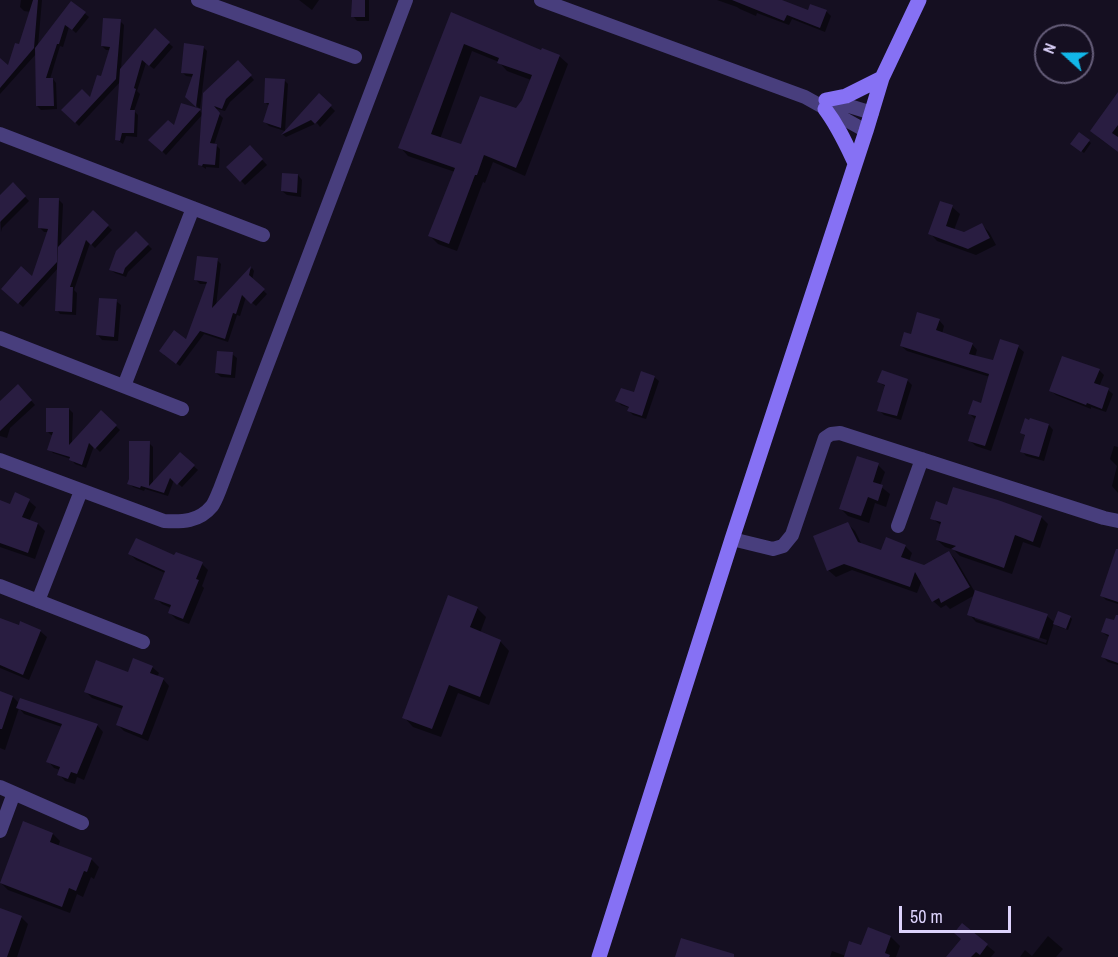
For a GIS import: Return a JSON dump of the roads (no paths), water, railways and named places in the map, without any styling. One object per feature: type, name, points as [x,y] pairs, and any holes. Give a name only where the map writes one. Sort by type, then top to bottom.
[{"type":"street","points":[[198,0],[218,4],[354,57]]},
{"type":"street","points":[[0,460],[164,522],[195,520],[212,506],[406,0]]},
{"type":"street","points":[[541,0],[825,105],[866,131]]},
{"type":"street","points":[[598,957],[882,78],[919,0]]},
{"type":"street","points":[[825,105],[882,78]]},
{"type":"street","points":[[825,105],[846,105],[872,113]]},
{"type":"street","points":[[825,105],[855,163]]},
{"type":"street","points":[[0,134],[263,235]]},
{"type":"street","points":[[124,386],[193,208]]},
{"type":"street","points":[[0,338],[182,409]]},
{"type":"street","points":[[732,539],[773,549],[783,546],[792,535],[825,438],[831,434],[840,433],[1118,521]]},
{"type":"street","points":[[898,526],[922,459]]},
{"type":"street","points":[[39,601],[81,491]]},
{"type":"street","points":[[0,586],[143,642]]},
{"type":"street","points":[[0,787],[82,823]]},
{"type":"street","points":[[0,831],[14,793]]}]
